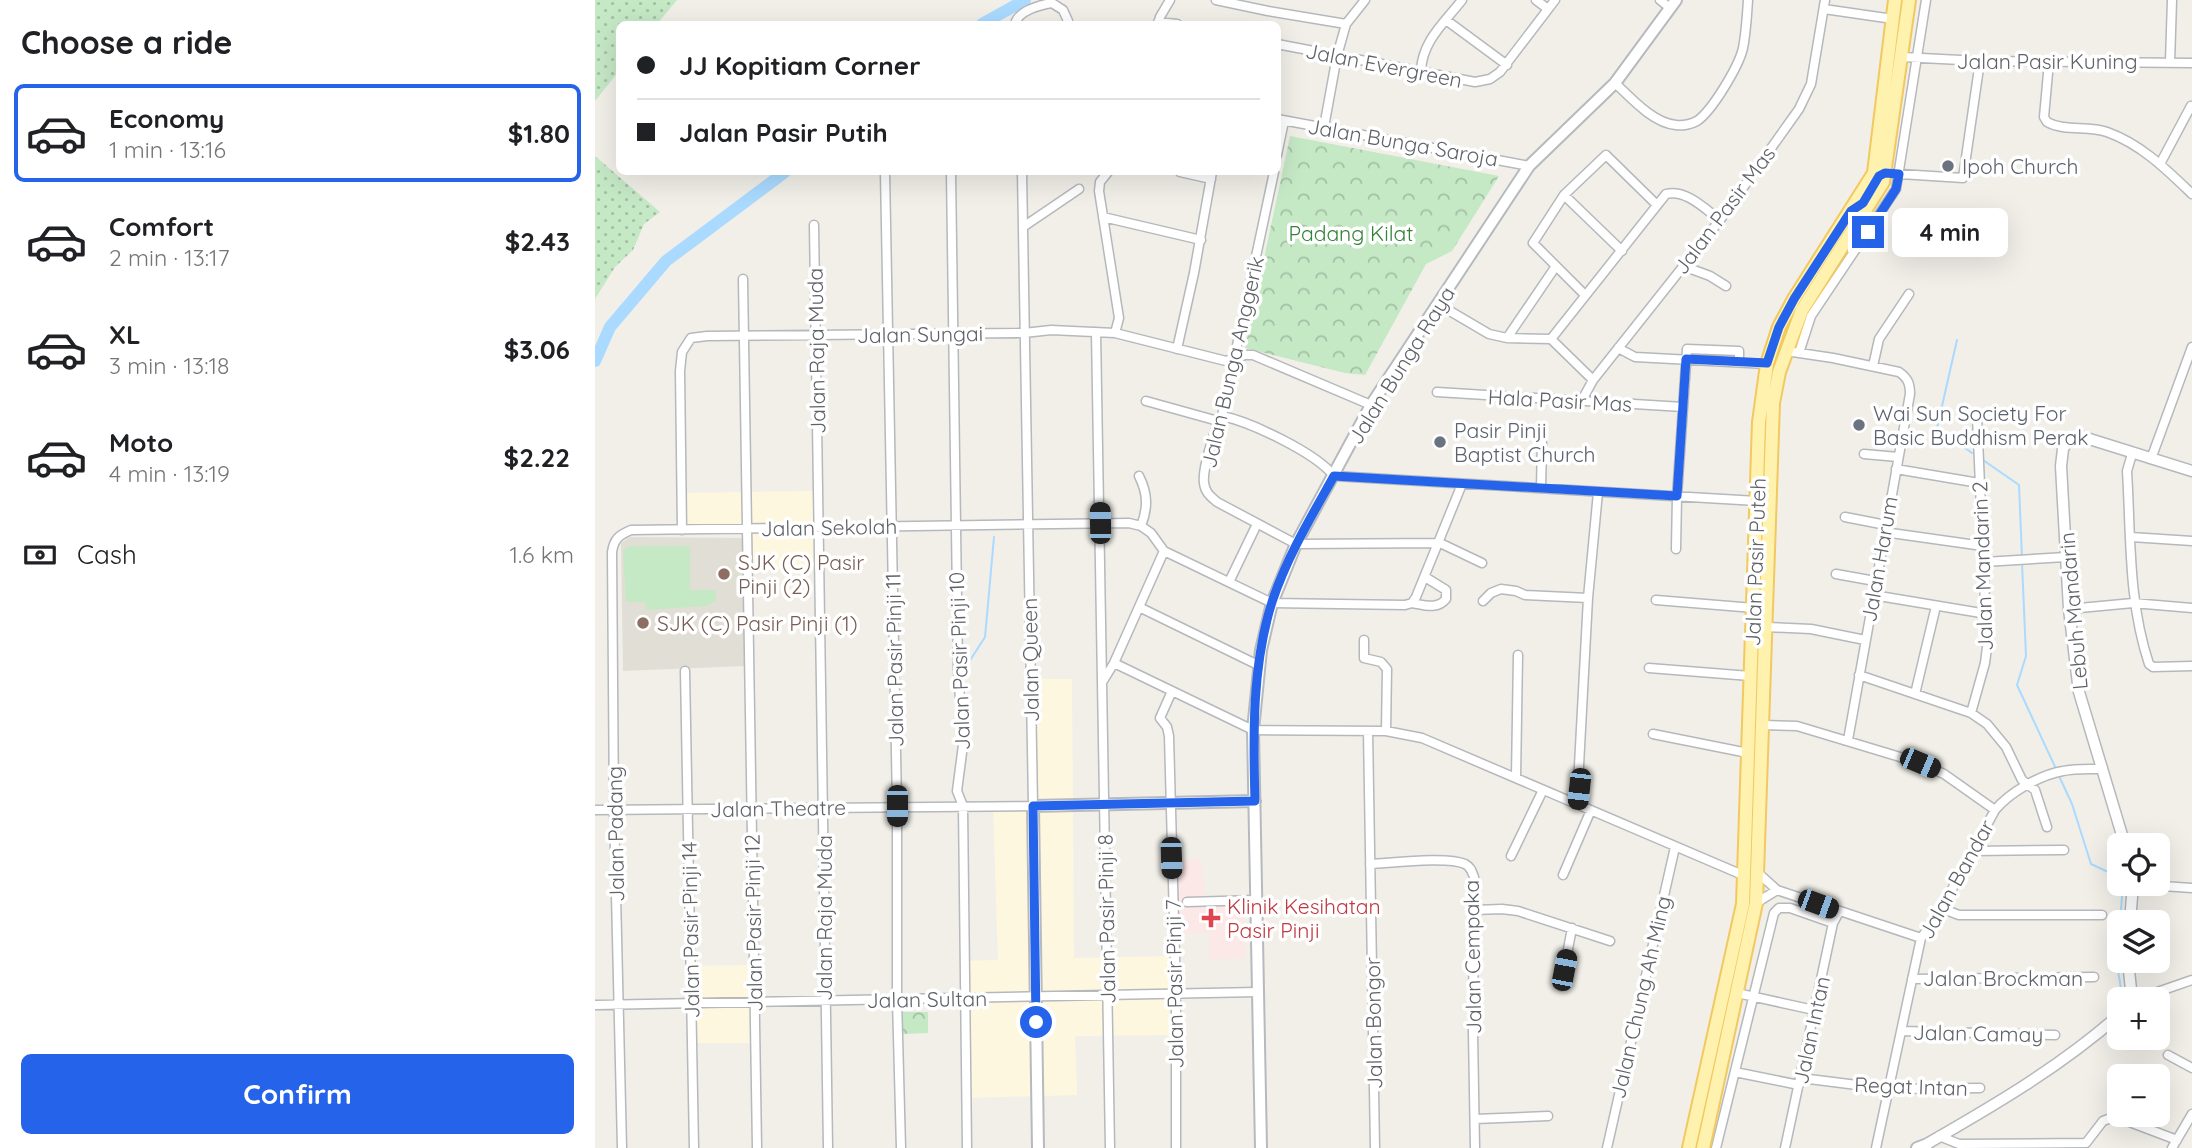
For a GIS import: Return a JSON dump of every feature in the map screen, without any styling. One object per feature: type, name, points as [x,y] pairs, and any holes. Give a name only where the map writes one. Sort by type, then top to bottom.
[{"type":"main road","name":"Jalan Pasir Puteh","points":[[1703,1148],[1756,903],[1751,874],[1748,753],[1759,422],[1767,363],[1779,327],[1794,299],[1853,210],[1874,173],[1895,0]]},
{"type":"main road","name":"Jalan Pasir Puteh","points":[[1689,1148],[1751,874],[1762,725],[1773,403],[1792,352],[1802,310],[1848,250],[1881,187],[1892,174],[1909,0]]},
{"type":"main road","name":"Jalan Bunga Raya","points":[[1261,1148],[1254,730],[1260,666],[1272,603],[1296,544],[1371,405],[1529,166],[1615,83],[1673,4]]},
{"type":"main road","points":[[1853,210],[1863,203],[1879,176],[1892,174]]},
{"type":"main road","name":"Jalan Theatre","points":[[1033,806],[1255,801]]},
{"type":"main road","name":"Jalan Queen","points":[[1033,806],[1038,1148]]},
{"type":"street","points":[[1159,21],[1170,0]]},
{"type":"street","points":[[1216,0],[1268,12],[1346,24]]},
{"type":"street","points":[[1324,127],[1337,56],[1346,24],[1365,0]]},
{"type":"street","points":[[1421,71],[1421,57],[1428,42],[1462,0]]},
{"type":"street","points":[[1536,0],[1548,9]]},
{"type":"street","points":[[1446,20],[1507,65],[1555,0]]},
{"type":"street","points":[[1660,0],[1673,4]]},
{"type":"street","points":[[1615,83],[1636,103],[1667,123],[1676,125],[1695,122],[1703,116],[1738,65],[1743,47],[1748,0]]},
{"type":"street","points":[[1926,0],[1917,58],[1892,174],[1963,178],[1980,61]]},
{"type":"street","points":[[2170,62],[2172,0]]},
{"type":"street","points":[[1016,21],[1019,16],[1039,6],[1052,3],[1063,10],[1068,20]]},
{"type":"street","points":[[1825,5],[1893,19]]},
{"type":"street","name":"Jalan Pasir Mas","points":[[1581,402],[1593,380],[1720,220],[1799,109],[1808,92],[1825,5]]},
{"type":"street","name":"Jalan Evergreen","points":[[1281,45],[1475,82],[1490,79],[1507,65]]},
{"type":"street","name":"Jalan Pasir Kuning","points":[[1902,57],[1980,61],[2192,63]]},
{"type":"street","points":[[2049,62],[2044,117],[2047,122],[2107,132],[2137,147],[2192,194]]},
{"type":"street","points":[[2160,164],[2191,106]]},
{"type":"street","name":"Jalan Bunga Saroja","points":[[1281,120],[1529,166]]},
{"type":"street","points":[[1585,295],[1534,243],[1564,195],[1607,155],[1657,205]]},
{"type":"street","name":"Jalan Pasir Pinji 11","points":[[885,175],[901,1148]]},
{"type":"street","name":"Jalan Pasir Pinji 10","points":[[951,175],[958,669],[963,745],[957,790],[963,806],[967,1148]]},
{"type":"street","name":"Jalan Queen","points":[[1022,175],[1033,806]]},
{"type":"street","points":[[1104,175],[1099,191],[1119,318],[1115,333]]},
{"type":"street","name":"Jalan Bunga Anggerik","points":[[1273,175],[1246,311],[1204,484],[1208,494],[1217,502],[1296,544]]},
{"type":"street","points":[[1177,349],[1212,176]]},
{"type":"street","points":[[1023,227],[1079,189]]},
{"type":"street","points":[[1551,339],[1666,194],[1677,193],[1720,220]]},
{"type":"street","points":[[1564,195],[1622,251]]},
{"type":"street","points":[[1103,217],[1201,240]]},
{"type":"street","name":"Jalan Raja Muda","points":[[814,225],[828,1148]]},
{"type":"street","points":[[1507,338],[1556,266]]},
{"type":"street","points":[[1683,266],[1710,276],[1726,286]]},
{"type":"street","name":"Jalan Pasir Pinji 12","points":[[743,279],[757,1148]]},
{"type":"street","points":[[1792,352],[1873,366],[1879,339],[1909,294]]},
{"type":"street","points":[[1438,304],[1489,334],[1507,338],[1551,339],[1593,380]]},
{"type":"street","name":"Jalan Sungai","points":[[682,530],[680,371],[682,352],[691,338],[744,335],[1024,333],[1042,330],[1115,333],[1233,360],[1252,355],[1371,405]]},
{"type":"street","name":"Jalan Pasir Pinji 8","points":[[1096,332],[1110,1148]]},
{"type":"street","points":[[2151,458],[2192,347]]},
{"type":"street","points":[[1618,348],[1635,357],[1767,363]]},
{"type":"street","points":[[1676,550],[1686,359]]},
{"type":"street","name":"Jalan Harum","points":[[1848,740],[1910,394],[1907,379],[1899,372],[1873,366]]},
{"type":"street","name":"Hala Pasir Mas","points":[[1437,392],[1683,407]]},
{"type":"street","points":[[1146,401],[1250,424],[1327,467],[1334,476],[1757,501]]},
{"type":"street","name":"Jalan Mandarin 2","points":[[1971,713],[1985,663],[1987,614],[1977,416]]},
{"type":"street","name":"Lebuh Mandarin","points":[[2122,833],[2079,692],[2069,609],[2061,466],[2064,443],[2069,439],[2083,437],[2132,454]]},
{"type":"street","points":[[1541,488],[1542,443]]},
{"type":"street","points":[[1864,454],[1898,457]]},
{"type":"street","points":[[2192,471],[2132,454],[2127,471],[2133,603],[2149,664],[2158,669],[2192,667]]},
{"type":"street","points":[[1896,469],[1979,483]]},
{"type":"street","points":[[1139,477],[1146,496],[1141,526],[1151,533],[1164,551],[1272,603],[1440,605],[1446,598],[1446,590],[1425,577]]},
{"type":"street","points":[[1412,603],[1440,543],[1462,484]]},
{"type":"street","points":[[1577,803],[1588,598],[1598,492]]},
{"type":"street","points":[[1845,517],[1885,528],[1983,546]]},
{"type":"street","name":"Jalan Sekolah","points":[[631,530],[1100,523],[1129,523],[1141,526]]},
{"type":"street","points":[[1229,582],[1257,524]]},
{"type":"street","name":"Jalan Padang","points":[[622,1148],[614,810],[612,552],[614,542],[620,535],[631,530]]},
{"type":"street","points":[[2131,537],[2192,541]]},
{"type":"street","points":[[1296,544],[1440,543],[1482,563]]},
{"type":"street","points":[[1103,682],[1164,551]]},
{"type":"street","points":[[1984,562],[2066,558]]},
{"type":"street","points":[[1836,574],[1875,581]]},
{"type":"street","points":[[1483,601],[1501,589],[1525,595],[1588,598]]},
{"type":"street","points":[[1873,594],[1987,614]]},
{"type":"street","points":[[1656,600],[1753,608]]},
{"type":"street","points":[[2069,609],[2133,603],[2192,608]]},
{"type":"street","points":[[1915,694],[1936,606]]},
{"type":"street","points":[[1139,607],[1260,666]]},
{"type":"street","points":[[1766,627],[1811,629],[1865,640]]},
{"type":"street","points":[[1364,640],[1364,658],[1381,662],[1387,669],[1386,731]]},
{"type":"street","points":[[1515,778],[1518,655]]},
{"type":"street","points":[[1114,663],[1254,730],[1386,731],[1422,738],[1675,847],[1751,874],[1777,890],[1921,938]]},
{"type":"street","points":[[1649,668],[1750,676]]},
{"type":"street","name":"Jalan Pasir Pinji 14","points":[[685,671],[694,1148]]},
{"type":"street","points":[[1860,675],[1971,713],[1987,724],[2000,737],[2022,780],[2037,793],[2047,827]]},
{"type":"street","name":"Jalan Pasir Pinji 7","points":[[1172,691],[1160,718],[1167,727],[1169,736],[1176,994],[1176,1148]]},
{"type":"street","points":[[1762,725],[1797,726],[1934,768],[1995,810]]},
{"type":"street","name":"Jalan Bongor","points":[[1368,731],[1374,1148]]},
{"type":"street","points":[[1653,734],[1748,753]]},
{"type":"street","name":"Jalan Bandar","points":[[1876,1148],[1921,938],[1943,909],[1995,810],[2004,800],[2028,785],[2058,772],[2103,769]]},
{"type":"street","points":[[1511,856],[1543,790]]},
{"type":"street","name":"Jalan Theatre","points":[[595,810],[1033,806]]},
{"type":"street","points":[[1563,875],[1591,810]]},
{"type":"street","name":"Jalan Chung Ah Ming","points":[[1607,1148],[1675,847]]},
{"type":"street","points":[[1973,851],[2064,850]]},
{"type":"street","name":"Jalan Cempaka","points":[[1370,864],[1447,860],[1465,864],[1472,869],[1475,1148]]},
{"type":"street","points":[[2170,887],[2192,888]]},
{"type":"street","points":[[1756,903],[1777,890]]},
{"type":"street","points":[[1187,902],[1257,900]]},
{"type":"street","points":[[1716,1148],[1774,913],[1779,908],[1790,908],[1833,923]]},
{"type":"street","points":[[1474,910],[1510,909],[1611,941]]},
{"type":"street","points":[[1943,909],[1959,915],[2102,915]]},
{"type":"street","name":"Jalan Intan","points":[[1785,1148],[1833,923],[1839,912]]},
{"type":"street","points":[[1561,985],[1572,928]]},
{"type":"street","name":"Jalan Brockman","points":[[1912,979],[2094,978]]},
{"type":"street","points":[[2170,988],[2192,980]]},
{"type":"street","name":"Jalan Sultan","points":[[595,1005],[1258,992]]},
{"type":"street","points":[[1737,993],[1814,1010]]},
{"type":"street","points":[[1922,1147],[2016,1092],[2107,1026]]},
{"type":"street","name":"Jalan Camay","points":[[1902,1031],[2055,1035]]},
{"type":"street","points":[[2168,1055],[2192,1069]]},
{"type":"street","name":"Regat Intan","points":[[1735,1072],[1800,1082],[1889,1090],[1980,1088]]},
{"type":"street","points":[[1939,1136],[1959,1144],[2084,1145],[2103,1121],[2119,1118],[2175,1144],[2192,1114]]},
{"type":"street","points":[[1475,1119],[1548,1116]]},
{"type":"shaded area","points":[[819,491],[819,569],[748,569],[747,528],[684,528],[683,493]]},
{"type":"shaded area","points":[[630,537],[744,538],[745,666],[623,671],[621,543]]},
{"type":"shaded area","points":[[1031,679],[1072,679],[1074,958],[1175,956],[1176,1035],[1075,1036],[1077,1095],[967,1098],[964,961],[998,960],[993,806],[1033,807]]},
{"type":"shaded area","name":"Klinik Kesihatan Pasir Pinji","points":[[1200,858],[1206,902],[1244,902],[1245,958],[1210,959],[1209,933],[1178,933],[1175,863]]},
{"type":"shaded area","points":[[754,965],[754,1043],[692,1043],[692,966]]},
{"type":"green space","points":[[595,0],[677,0],[660,21],[616,21],[616,75],[595,101]]},
{"type":"green space","name":"Padang Kilat","points":[[1290,136],[1499,176],[1452,251],[1426,264],[1365,375],[1345,373],[1245,348]]},
{"type":"green space","points":[[595,156],[660,212],[644,224],[633,250],[615,267],[595,299]]},
{"type":"green space","points":[[631,546],[690,546],[690,590],[715,590],[716,601],[707,606],[647,610],[645,602],[626,602],[623,550]]},
{"type":"green space","points":[[903,1012],[928,1012],[928,1033],[903,1034]]},
{"type":"waterway","points":[[987,21],[1025,0]]},
{"type":"waterway","points":[[595,361],[610,327],[666,261],[781,175]]},
{"type":"waterway","points":[[1957,340],[1937,428],[1972,453]]},
{"type":"waterway","points":[[1983,460],[2019,485],[2022,557]]},
{"type":"waterway","points":[[969,662],[985,637],[994,537]]},
{"type":"waterway","points":[[2022,563],[2026,656],[2017,685],[2057,771]]},
{"type":"waterway","points":[[2059,776],[2072,804],[2091,864],[2107,871]]},
{"type":"waterway","points":[[2121,910],[2122,896]]},
{"type":"waterway","points":[[2118,973],[2121,987]]},
{"type":"place","name":"Ipoh Church","points":[[1948,166]]},
{"type":"place","name":"Wai Sun Society For Basic Buddhism Perak","points":[[1859,425]]},
{"type":"place","name":"Pasir Pinji Baptist Church","points":[[1440,442]]},
{"type":"place","name":"SJK (C) Pasir Pinji (2)","points":[[724,574]]},
{"type":"place","name":"SJK (C) Pasir Pinji (1)","points":[[643,623]]},
{"type":"place","name":"Klinik Kesihatan Pasir Pinji","points":[[1211,918]]},
{"type":"route","points":[[1036,1022],[1033,806],[1255,801],[1254,730],[1261,650],[1272,603],[1296,544],[1334,476],[1677,496],[1686,359],[1767,363],[1779,327],[1794,299],[1851,211],[1861,206],[1881,174],[1899,174],[1896,189],[1868,232]]}]
